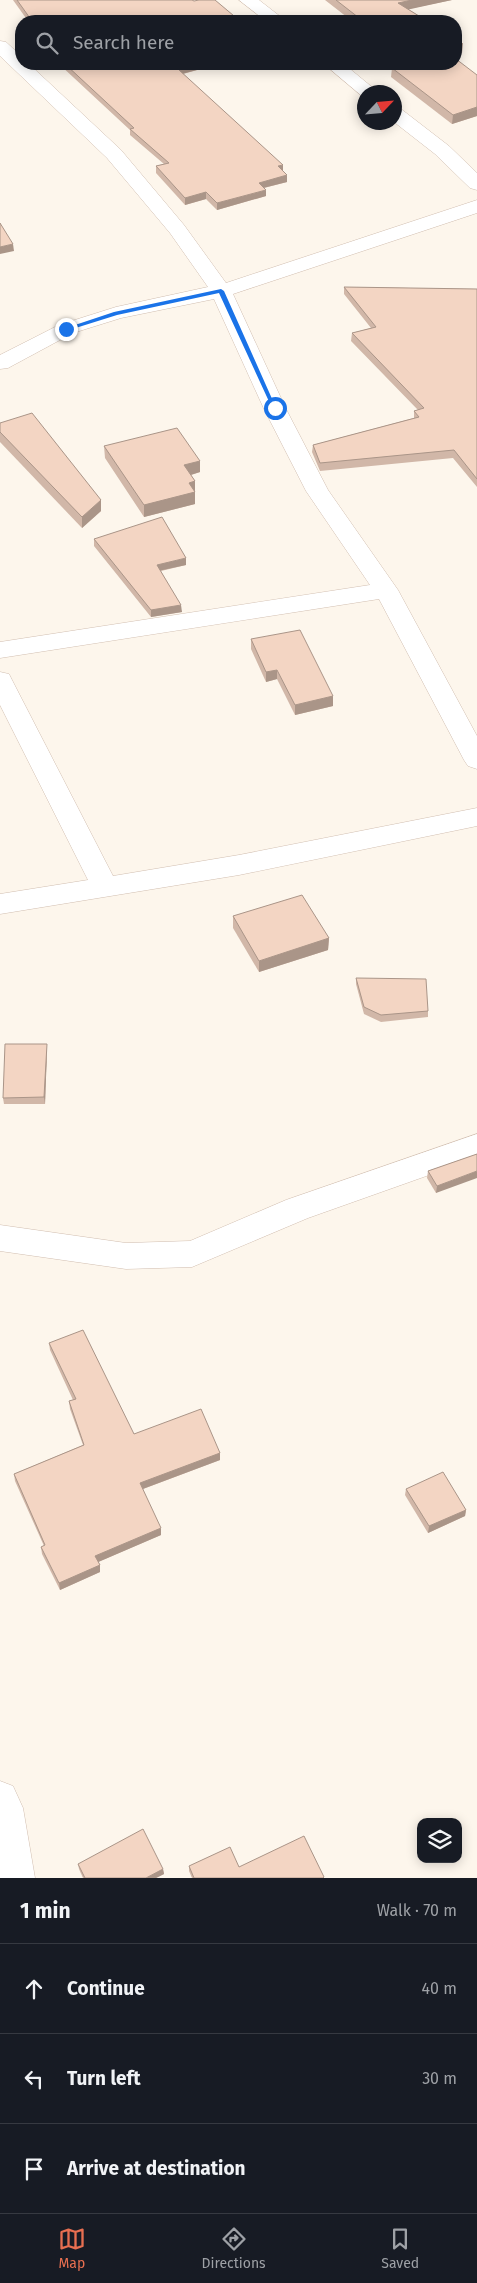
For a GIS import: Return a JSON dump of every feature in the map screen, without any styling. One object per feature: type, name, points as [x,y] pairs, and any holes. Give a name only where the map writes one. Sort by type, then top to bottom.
[{"type":"street","points":[[248,0],[269,15]]},
{"type":"street","points":[[0,46],[15,60]]},
{"type":"street","points":[[25,70],[114,154],[177,229],[221,291],[275,408],[317,491],[386,590],[477,760]]},
{"type":"street","points":[[341,70],[360,85]]},
{"type":"street","points":[[402,118],[442,150],[477,184]]},
{"type":"street","points":[[0,363],[66,329],[116,313],[221,291],[477,206]]},
{"type":"street","points":[[0,650],[386,590]]},
{"type":"street","points":[[0,680],[104,886]]},
{"type":"street","points":[[0,904],[239,865],[477,816]]},
{"type":"street","points":[[0,1238],[126,1256],[192,1254],[297,1210],[477,1146]]},
{"type":"street","points":[[0,1799],[5,1808],[16,1878]]},
{"type":"building","points":[[17,0],[215,0],[233,15],[28,15]]},
{"type":"building","points":[[336,0],[412,0],[398,3],[417,15],[355,15]]},
{"type":"building","points":[[462,64],[477,75],[477,107],[453,115],[395,70],[462,70]]},
{"type":"building","points":[[71,70],[179,70],[283,165],[278,166],[287,175],[259,183],[266,190],[217,203],[206,192],[185,198],[156,166],[169,163],[130,129],[134,128]]},
{"type":"building","points":[[0,223],[13,244],[0,247]]},
{"type":"building","points":[[344,287],[477,289],[477,479],[454,450],[320,463],[313,445],[419,417],[414,411],[424,408],[352,333],[376,327]]},
{"type":"building","points":[[32,413],[101,500],[82,517],[0,432],[0,423]]},
{"type":"building","points":[[177,428],[200,461],[184,465],[195,481],[189,483],[195,492],[144,505],[104,446]]},
{"type":"building","points":[[162,517],[186,558],[157,565],[181,605],[151,610],[94,539]]},
{"type":"building","points":[[300,630],[333,696],[295,705],[277,670],[266,672],[251,639]]},
{"type":"building","points":[[302,895],[329,938],[259,961],[233,916]]},
{"type":"building","points":[[356,978],[426,979],[428,1011],[381,1015],[364,1007]]},
{"type":"building","points":[[5,1044],[47,1044],[44,1097],[3,1098]]},
{"type":"building","points":[[477,1154],[477,1171],[437,1186],[428,1171]]},
{"type":"building","points":[[83,1330],[134,1434],[201,1409],[220,1453],[140,1483],[161,1528],[95,1556],[100,1565],[59,1583],[41,1547],[45,1545],[14,1474],[84,1445],[69,1401],[76,1399],[49,1343]]},
{"type":"building","points":[[443,1472],[466,1510],[429,1526],[406,1489]]},
{"type":"building","points":[[143,1829],[163,1869],[146,1878],[85,1878],[78,1864]]},
{"type":"building","points":[[304,1836],[323,1878],[194,1878],[189,1866],[230,1847],[239,1867]]},
{"type":"route","points":[[66,329],[116,313],[221,291],[275,408]]}]
